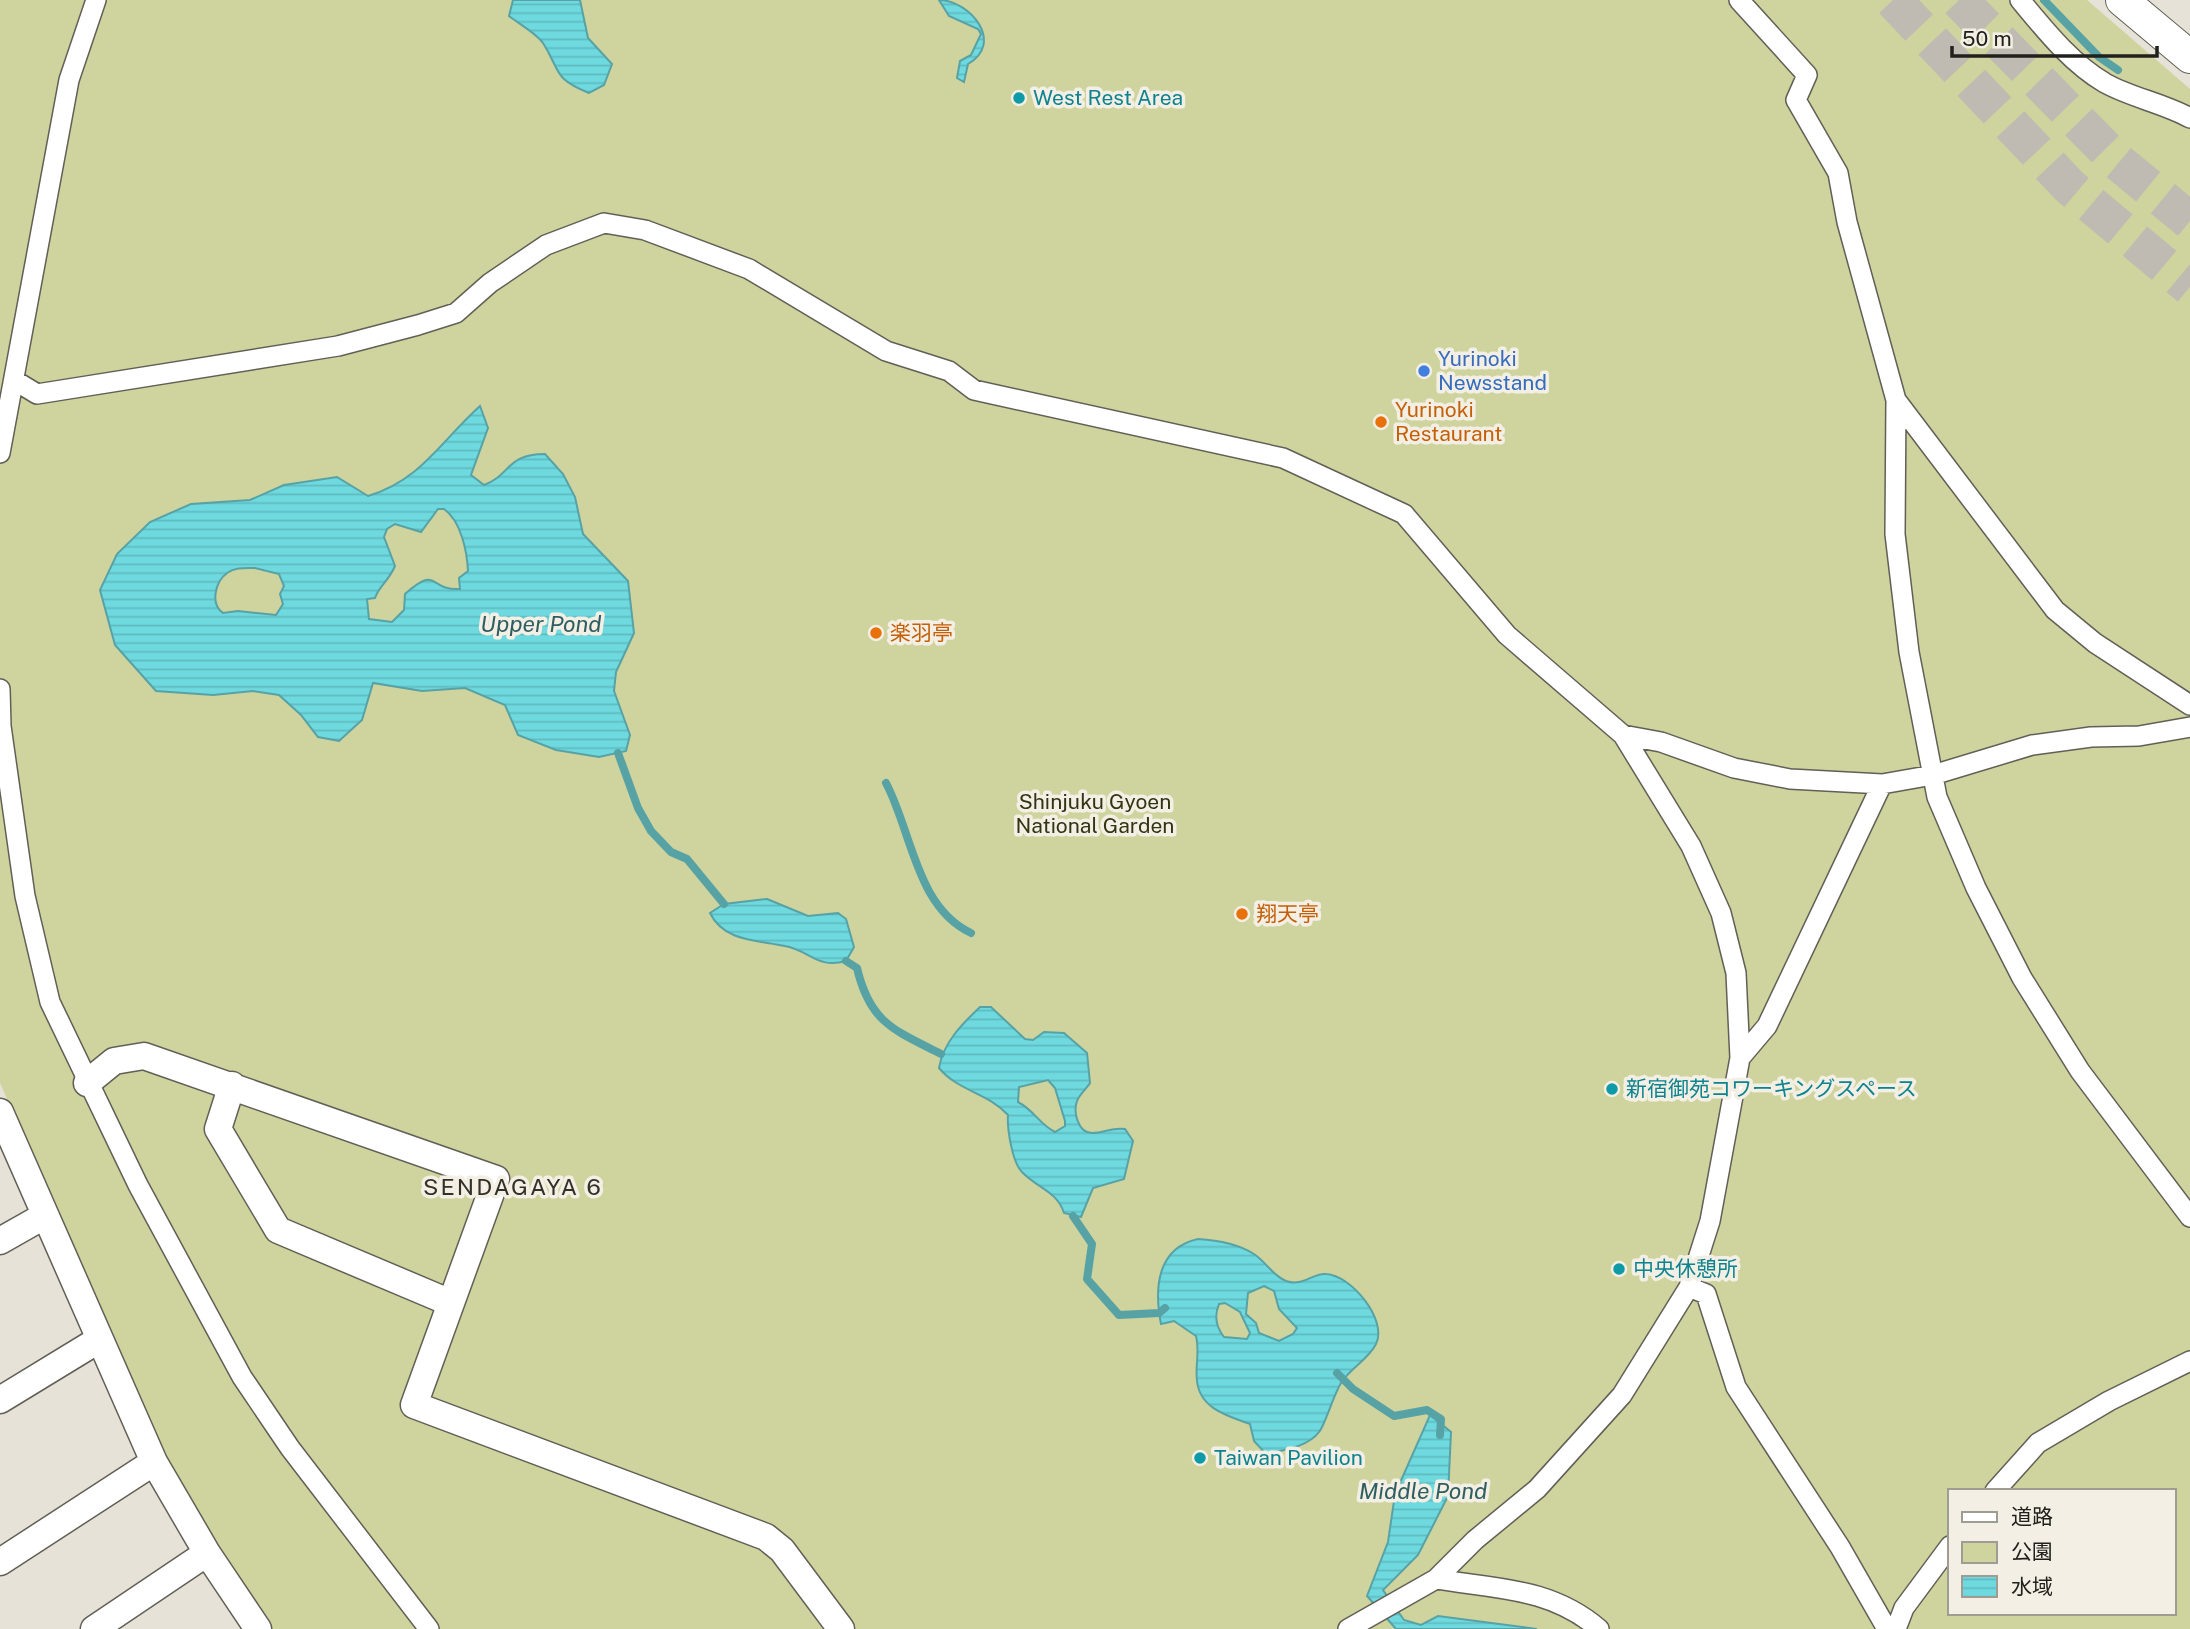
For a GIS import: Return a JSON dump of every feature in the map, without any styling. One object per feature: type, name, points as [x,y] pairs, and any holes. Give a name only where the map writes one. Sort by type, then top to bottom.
[{"type":"street","points":[[0,453],[69,80],[96,0]]},
{"type":"street","points":[[1739,0],[1807,75],[1796,100],[1838,173],[1850,234],[1896,400],[1895,534],[1909,652],[1937,797],[1976,888],[2022,978],[2080,1071],[2190,1217]]},
{"type":"street","points":[[2021,0],[2088,72],[2108,84],[2190,118]]},
{"type":"street","points":[[2122,0],[2190,57]]},
{"type":"street","points":[[14,380],[37,394],[338,346],[456,313],[489,283],[546,245],[604,223],[645,230],[749,269],[886,351],[949,370],[974,390],[1283,458],[1404,514],[1507,635],[1623,735],[1691,846],[1721,913],[1736,973],[1740,1058],[1710,1221],[1689,1287],[1622,1395],[1538,1489],[1475,1540],[1436,1579],[1348,1629]]},
{"type":"street","points":[[1896,400],[2055,610],[2095,643],[2190,705]]},
{"type":"street","points":[[0,689],[1,726],[32,934],[50,1002],[87,1083],[106,1115],[184,1275],[242,1377],[290,1448],[429,1629]]},
{"type":"street","points":[[1623,735],[1661,742],[1734,768],[1790,779],[1882,784],[1933,775],[2032,745],[2091,737],[2139,736],[2190,727]]},
{"type":"street","points":[[1740,1058],[1767,1026],[1882,784]]},
{"type":"street","points":[[87,1083],[114,1061],[144,1056],[496,1179],[414,1405],[766,1537],[782,1550],[841,1629]]},
{"type":"street","points":[[232,1085],[218,1129],[278,1230],[451,1303]]},
{"type":"street","points":[[0,1112],[154,1462],[206,1553],[258,1629]]},
{"type":"street","points":[[0,1241],[44,1216]]},
{"type":"street","points":[[1689,1287],[1706,1294],[1737,1387],[1840,1547],[1887,1629]]},
{"type":"street","points":[[0,1400],[100,1339]]},
{"type":"street","points":[[1996,1489],[2038,1443],[2109,1401],[2190,1362]]},
{"type":"street","points":[[0,1562],[154,1462]]},
{"type":"street","points":[[1896,1629],[1904,1608],[1948,1549]]},
{"type":"street","points":[[94,1629],[206,1553]]},
{"type":"street","points":[[1436,1579],[1514,1588],[1559,1604],[1599,1629]]},
{"type":"green space","name":"Shinjuku Gyoen National Garden","points":[[0,0],[2087,0],[2190,89],[2190,1629],[267,1629],[185,1498],[0,1083]]},
{"type":"water","points":[[513,0],[580,0],[588,38],[612,64],[604,85],[589,93],[563,78],[540,39],[509,16]]},
{"type":"water","points":[[939,0],[962,7],[979,24],[983,35],[979,55],[968,64],[964,82],[957,78],[960,61],[971,55],[981,34],[978,29],[949,16]]},
{"type":"water","name":"Upper Pond","points":[[480,406],[488,428],[471,475],[484,485],[523,457],[545,454],[563,474],[575,497],[583,534],[628,581],[634,633],[616,672],[614,691],[630,735],[626,751],[599,757],[556,750],[518,735],[505,705],[465,688],[422,691],[373,683],[362,720],[339,741],[318,737],[301,715],[279,695],[253,691],[213,695],[156,691],[115,645],[100,590],[117,554],[150,522],[191,504],[250,500],[284,485],[337,477],[368,496],[386,489],[416,470]],"holes":[[[438,509],[444,509],[455,521],[464,546],[468,571],[459,578],[460,589],[450,589],[429,580],[423,581],[405,594],[404,610],[392,622],[369,619],[367,599],[375,598],[395,566],[384,537],[387,529],[395,524],[421,532]],[[255,568],[279,574],[284,586],[280,594],[283,604],[276,615],[238,611],[223,613],[215,599],[219,582],[233,570]]]},
{"type":"water","points":[[767,899],[808,916],[838,913],[846,919],[854,947],[846,961],[828,963],[794,948],[733,935],[724,930],[710,913],[724,904]]},
{"type":"water","points":[[980,1007],[991,1007],[1025,1039],[1033,1040],[1044,1032],[1064,1033],[1087,1053],[1090,1083],[1079,1096],[1076,1106],[1080,1126],[1092,1133],[1125,1129],[1133,1141],[1124,1179],[1093,1188],[1081,1217],[1064,1213],[1057,1200],[1018,1167],[1011,1145],[1008,1115],[955,1082],[939,1068],[949,1042]],"holes":[[[1048,1080],[1055,1088],[1065,1121],[1065,1126],[1055,1132],[1018,1102],[1019,1087]]]},
{"type":"water","points":[[1198,1239],[1241,1248],[1254,1254],[1286,1281],[1302,1281],[1321,1274],[1336,1276],[1365,1300],[1377,1323],[1376,1344],[1341,1383],[1321,1428],[1308,1441],[1266,1454],[1254,1441],[1250,1424],[1216,1410],[1203,1398],[1197,1381],[1196,1336],[1174,1321],[1161,1324],[1159,1310],[1159,1284],[1166,1260],[1184,1244]],"holes":[[[1264,1286],[1274,1291],[1279,1309],[1297,1328],[1293,1334],[1279,1341],[1259,1333],[1256,1323],[1246,1314],[1248,1293]],[[1225,1303],[1240,1312],[1250,1333],[1247,1339],[1224,1337],[1221,1333],[1217,1313],[1219,1304]]]},
{"type":"water","name":"Middle Pond","points":[[1430,1415],[1451,1432],[1448,1496],[1418,1555],[1383,1590],[1404,1620],[1421,1625],[1438,1616],[1537,1629],[1396,1629],[1367,1596],[1388,1542],[1395,1494]]},
{"type":"waterway","points":[[2044,0],[2099,57],[2118,70]]},
{"type":"waterway","points":[[618,753],[638,808],[651,831],[671,852],[687,859],[724,904]]},
{"type":"waterway","points":[[886,783],[927,887],[938,905],[953,921],[971,933]]},
{"type":"waterway","points":[[846,961],[857,968],[869,1001],[886,1023],[941,1054]]},
{"type":"waterway","points":[[1073,1216],[1092,1244],[1087,1279],[1119,1315],[1159,1313],[1165,1308]]},
{"type":"waterway","points":[[1337,1373],[1353,1389],[1394,1416],[1427,1410],[1441,1419],[1440,1435]]},
{"type":"tunnel","points":[[1893,0],[2070,187],[2190,287]]},
{"type":"tunnel","points":[[1959,0],[2118,162],[2190,221]]},
{"type":"place","name":"West Rest Area","points":[[1019,98]]},
{"type":"place","name":"Yurinoki Newsstand","points":[[1424,371]]},
{"type":"place","name":"Yurinoki Restaurant","points":[[1381,422]]},
{"type":"place","name":"楽羽亭","points":[[876,633]]},
{"type":"place","name":"翔天亭","points":[[1242,914]]},
{"type":"place","name":"新宿御苑コワーキングスペース","points":[[1612,1089]]},
{"type":"place","name":"中央休憩所","points":[[1619,1269]]},
{"type":"place","name":"Taiwan Pavilion","points":[[1200,1458]]},
{"type":"district","name":"SENDAGAYA 6","points":[[513,1187]]}]
